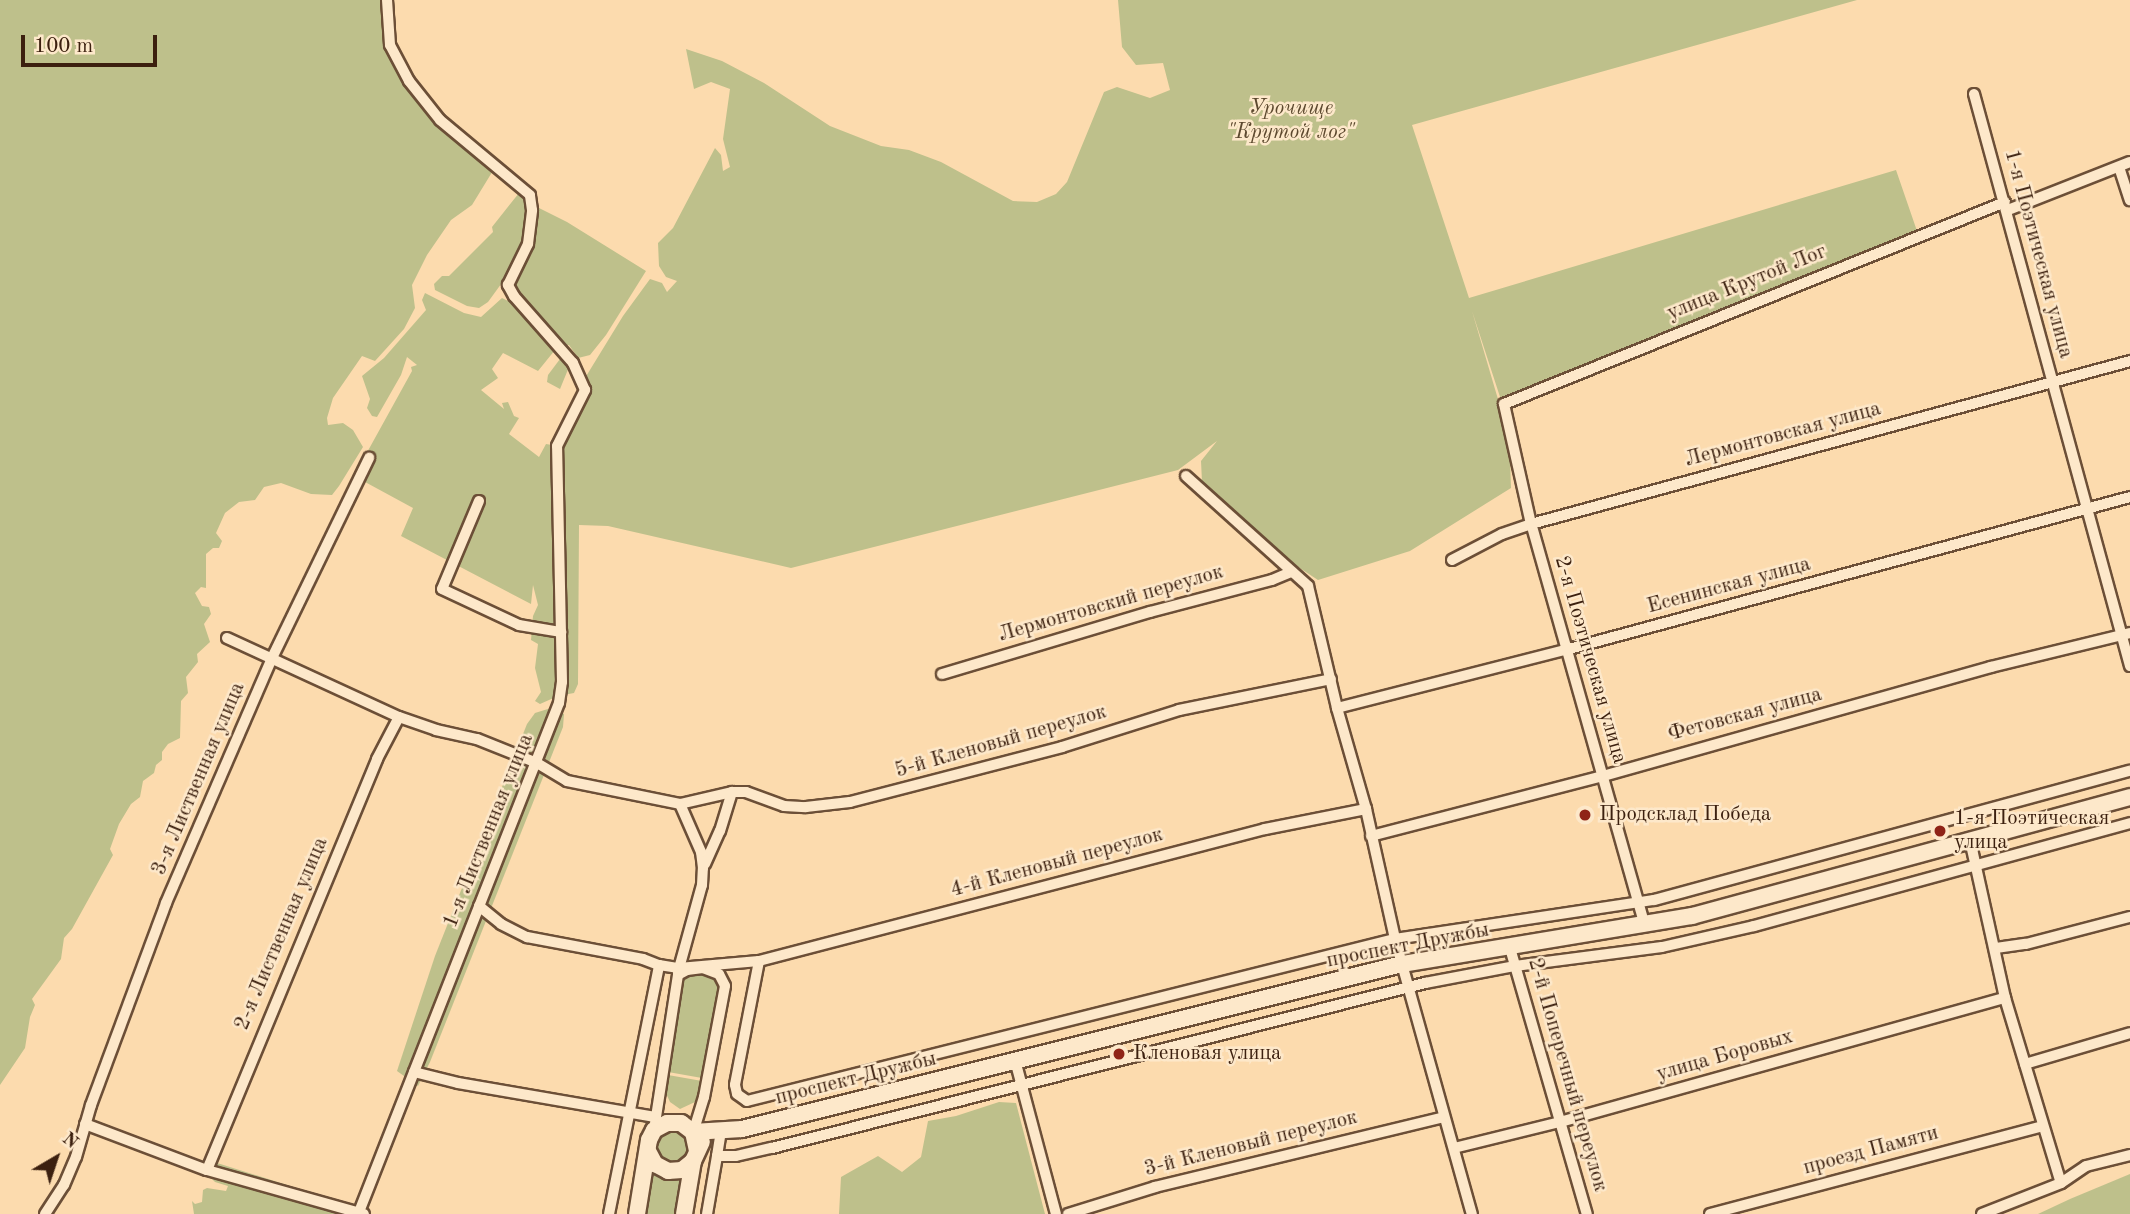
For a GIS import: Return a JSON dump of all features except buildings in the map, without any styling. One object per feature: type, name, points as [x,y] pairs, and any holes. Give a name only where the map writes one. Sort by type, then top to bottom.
[{"type":"main road","name":"проспект Дружбы","points":[[693,1132],[742,1129],[1402,964],[1645,926],[1692,916],[2130,797]]},
{"type":"main road","points":[[638,1214],[655,1124],[667,1123],[681,1124],[693,1132],[695,1156],[684,1214]]},
{"type":"main road","points":[[648,1151],[655,1164],[668,1171],[682,1170],[695,1156],[707,1136],[721,1131]]},
{"type":"street","name":"1-я Лиственная улица","points":[[361,1213],[559,703],[561,632],[557,446],[584,390],[573,363],[514,296],[508,285],[528,244],[532,210],[530,195],[440,120],[409,81],[390,45],[387,0]]},
{"type":"street","name":"1-я Поэтическая улица","points":[[1974,94],[2086,509],[2126,634],[2130,667]]},
{"type":"street","name":"улица Крутой Лог","points":[[1504,404],[1933,229],[2130,162]]},
{"type":"street","points":[[2119,167],[2130,200]]},
{"type":"street","name":"Лермонтовская улица","points":[[1452,560],[1502,534],[1531,524],[2130,361]]},
{"type":"street","name":"2-я Поэтическая улица","points":[[1504,404],[1531,524],[1565,650],[1645,926]]},
{"type":"street","name":"3-я Лиственная улица","points":[[45,1214],[70,1171],[166,903],[271,660],[369,458]]},
{"type":"street","points":[[1186,476],[1308,586],[1337,708],[1366,809],[1395,939],[1472,1214]]},
{"type":"street","name":"Есенинская улица","points":[[1337,708],[1565,650],[2130,497]]},
{"type":"street","points":[[479,501],[442,589],[519,625],[561,632]]},
{"type":"street","name":"Лермонтовский переулок","points":[[942,674],[1150,611],[1272,580],[1291,572]]},
{"type":"street","name":"Фетовская улица","points":[[1371,836],[1603,776],[1991,667],[2126,634]]},
{"type":"street","points":[[227,638],[399,717],[436,730],[477,739],[537,763],[567,781],[680,804],[701,852],[702,885],[678,972],[655,1124],[630,1114],[414,1072]]},
{"type":"street","name":"5-й Кленовый переулок","points":[[680,804],[732,792],[746,792],[784,806],[806,807],[850,802],[1062,747],[1179,710],[1331,678]]},
{"type":"street","name":"2-я Лиственная улица","points":[[207,1170],[367,783],[399,717]]},
{"type":"street","points":[[760,961],[735,1085],[737,1094],[747,1101],[1395,939],[1639,902],[2130,771]]},
{"type":"street","points":[[703,868],[720,831],[732,792]]},
{"type":"street","name":"4-й Кленовый переулок","points":[[678,972],[760,961],[1265,829],[1366,809]]},
{"type":"street","points":[[717,1156],[736,1156],[772,1148],[1409,987],[1516,966],[1662,947],[2130,823]]},
{"type":"street","points":[[1970,840],[2005,998],[2061,1183]]},
{"type":"street","points":[[479,906],[501,924],[527,937],[643,959],[678,972],[703,968],[719,974],[725,986],[704,1097],[693,1132]]},
{"type":"street","points":[[1996,948],[2026,944],[2130,917]]},
{"type":"street","name":"2-й Поперечный переулок","points":[[1510,947],[1587,1214]]},
{"type":"street","points":[[609,1214],[659,965]]},
{"type":"street","name":"улица Боровых","points":[[1454,1148],[1560,1122],[2005,998]]},
{"type":"street","points":[[2025,1064],[2130,1033]]},
{"type":"street","points":[[1015,1060],[1056,1214]]},
{"type":"street","name":"3-й Кленовый переулок","points":[[1068,1214],[1154,1187],[1444,1117]]},
{"type":"street","points":[[85,1124],[207,1170],[361,1213]]},
{"type":"street","name":"проезд Памяти","points":[[1710,1214],[2042,1126]]},
{"type":"street","points":[[707,1214],[721,1131]]},
{"type":"street","points":[[1982,1214],[2061,1183],[2086,1166],[2130,1155]]},
{"type":"green space","points":[[0,0],[383,0],[386,46],[403,84],[438,123],[494,169],[472,205],[451,220],[427,255],[412,285],[415,308],[404,329],[375,361],[362,356],[333,398],[327,418],[328,425],[343,423],[353,430],[363,447],[332,495],[311,494],[281,483],[264,487],[255,500],[239,502],[225,513],[216,533],[222,541],[219,548],[213,548],[206,554],[206,588],[201,587],[195,593],[202,606],[209,607],[211,614],[204,624],[210,642],[197,654],[198,662],[186,677],[188,693],[181,701],[180,738],[168,744],[162,752],[162,760],[156,765],[154,773],[143,781],[140,797],[131,804],[119,824],[110,849],[113,855],[72,929],[64,938],[61,959],[32,999],[35,1005],[30,1017],[25,1048],[0,1085]]},
{"type":"green space","name":"Урочище \"Крутой лог\"","points":[[1118,0],[1857,0],[1412,125],[1469,298],[1896,170],[1917,231],[1502,403],[1472,311],[1500,406],[1510,459],[1511,488],[1410,551],[1318,580],[1286,559],[1202,482],[1201,461],[1217,441],[1178,470],[791,568],[608,526],[579,525],[578,684],[574,693],[563,695],[559,451],[585,378],[623,316],[650,279],[662,283],[667,292],[677,281],[666,277],[659,266],[658,243],[673,228],[715,148],[721,155],[723,171],[730,167],[723,139],[730,89],[711,82],[694,89],[686,49],[722,61],[764,83],[830,126],[881,146],[909,150],[941,162],[1013,201],[1037,202],[1056,194],[1067,182],[1104,92],[1117,87],[1150,98],[1170,90],[1163,63],[1136,65],[1122,47]]},
{"type":"green space","points":[[519,193],[527,200],[525,243],[517,262],[488,302],[479,308],[467,306],[435,290],[434,284],[442,276],[449,276],[493,232],[492,227]]},
{"type":"green space","points":[[535,206],[567,222],[646,271],[606,335],[590,355],[578,358],[569,345],[563,346],[513,286],[532,253]]},
{"type":"green space","points":[[425,293],[464,313],[481,317],[502,298],[512,303],[555,350],[538,371],[503,353],[492,369],[498,378],[481,390],[504,409],[502,403],[508,402],[514,416],[519,418],[509,434],[539,457],[546,444],[552,445],[558,696],[540,704],[535,701],[541,692],[535,668],[538,644],[531,640],[533,616],[538,605],[533,585],[531,604],[401,536],[413,508],[354,476],[412,371],[411,367],[417,365],[407,357],[401,375],[377,417],[372,416],[367,408],[370,399],[362,376],[384,358],[426,310],[422,300]]},
{"type":"green space","points":[[566,358],[569,367],[560,389],[547,382],[548,375],[560,359]]},
{"type":"green space","points":[[551,708],[564,714],[563,727],[430,1062],[418,1086],[397,1071],[435,956],[527,724],[535,713]]},
{"type":"green space","points":[[702,973],[715,979],[718,988],[702,1078],[668,1072],[683,979]]},
{"type":"green space","points":[[668,1075],[702,1081],[695,1102],[680,1109],[670,1102],[665,1091]]},
{"type":"green space","points":[[999,1102],[1016,1103],[1045,1214],[839,1214],[841,1177],[878,1156],[902,1172],[921,1157],[928,1121],[956,1116]]},
{"type":"green space","points":[[672,1130],[684,1135],[689,1147],[684,1159],[672,1164],[660,1159],[655,1147],[660,1135]]},
{"type":"green space","points":[[214,1162],[344,1203],[353,1214],[194,1214],[192,1201],[195,1204],[202,1202],[203,1190],[207,1188],[226,1191],[228,1186],[215,1182],[207,1174]]},
{"type":"green space","points":[[651,1169],[685,1175],[679,1214],[643,1214]]},
{"type":"green space","points":[[2130,1174],[2130,1214],[2038,1214],[2070,1199]]},
{"type":"place","name":"Продсклад Победа","points":[[1585,815]]},
{"type":"place","name":"1-я Поэтическая улица","points":[[1940,831]]},
{"type":"place","name":"Кленовая улица","points":[[1119,1054]]}]
